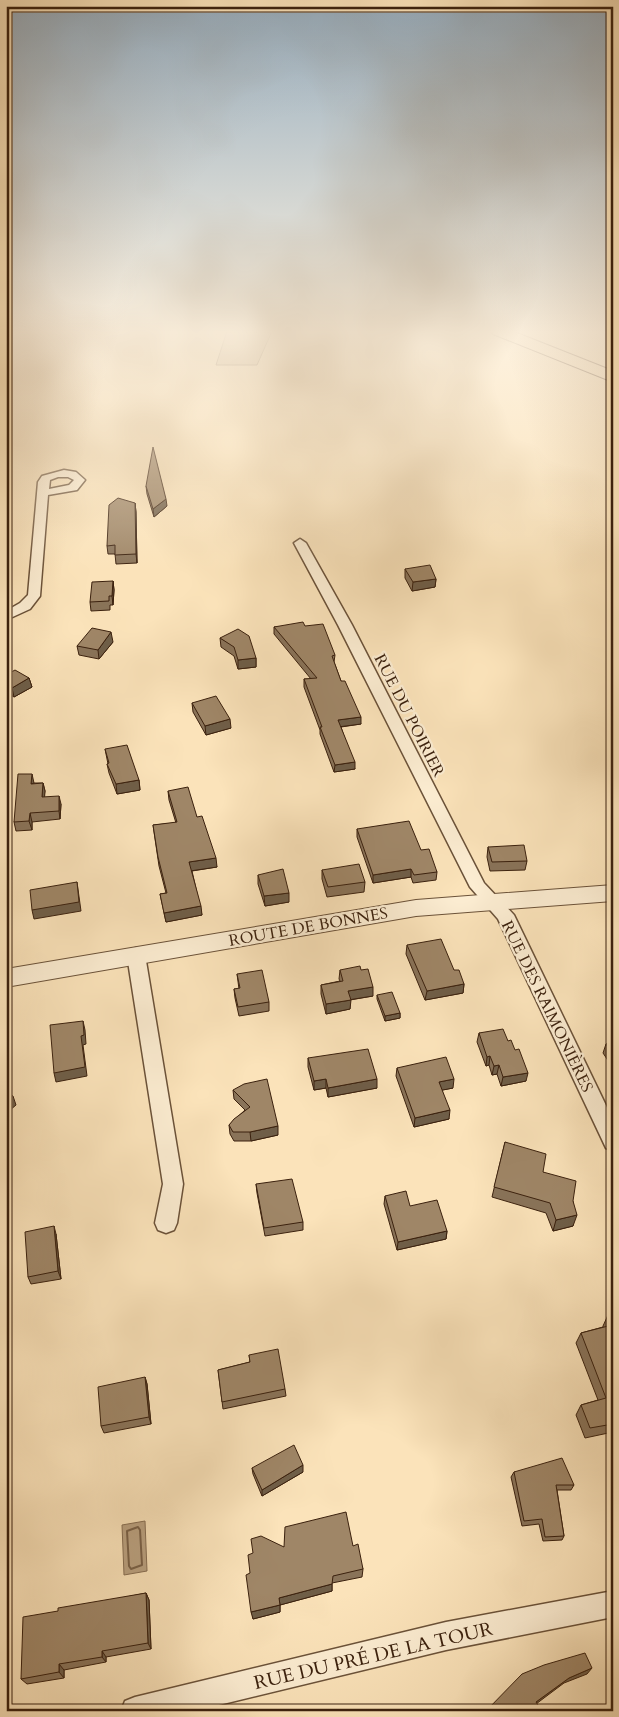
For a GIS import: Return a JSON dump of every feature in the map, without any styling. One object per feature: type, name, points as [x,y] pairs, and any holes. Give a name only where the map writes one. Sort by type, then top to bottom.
[{"type":"street","points":[[6,616],[25,606],[34,596],[43,493]]},
{"type":"street","name":"RUE DU POIRIER","points":[[300,543],[345,625],[478,887],[491,901]]},
{"type":"street","name":"ROUTE DE BONNES","points":[[6,978],[416,908],[613,893]]},
{"type":"street","name":"RUE DES RAIMONIÈRES","points":[[491,901],[505,915],[613,1142]]},
{"type":"street","points":[[136,955],[173,1184],[166,1223]]},
{"type":"street","name":"RUE DU PRÉ DE LA TOUR","points":[[135,1711],[446,1636],[613,1604]]},
{"type":"water","points":[[145,1521],[147,1571],[124,1575],[122,1525]]},
{"type":"building","points":[[153,447],[166,499],[153,509],[146,486]]},
{"type":"building","points":[[118,498],[135,503],[136,554],[115,555],[115,545],[107,546],[109,505]]},
{"type":"building","points":[[430,565],[436,579],[413,582],[405,569]]},
{"type":"building","points":[[113,581],[112,596],[109,596],[109,601],[90,602],[92,582]]},
{"type":"building","points":[[303,622],[305,626],[323,624],[335,655],[332,656],[341,681],[345,681],[361,717],[338,720],[355,762],[335,765],[304,679],[317,678],[274,627]]},
{"type":"building","points":[[92,628],[111,632],[98,650],[77,646]]},
{"type":"building","points":[[238,629],[249,636],[256,658],[238,660],[234,647],[220,638]]},
{"type":"building","points":[[15,670],[29,678],[12,688],[6,684],[6,675]]},
{"type":"building","points":[[216,696],[230,719],[205,726],[192,703]]},
{"type":"building","points":[[127,745],[139,780],[116,784],[107,764],[109,763],[105,749]]},
{"type":"building","points":[[18,774],[32,774],[31,784],[43,783],[42,797],[59,796],[59,811],[30,813],[29,821],[14,822]]},
{"type":"building","points":[[188,787],[197,817],[202,816],[216,858],[189,862],[201,906],[164,913],[160,894],[167,893],[158,857],[153,825],[177,822],[168,791]]},
{"type":"building","points":[[409,821],[421,850],[429,849],[437,872],[414,875],[411,869],[373,875],[357,829]]},
{"type":"building","points":[[524,845],[527,861],[492,862],[488,847]]},
{"type":"building","points":[[359,864],[365,882],[328,887],[322,870]]},
{"type":"building","points":[[283,869],[289,893],[264,896],[258,875]]},
{"type":"building","points":[[77,882],[79,902],[32,910],[30,890]]},
{"type":"building","points":[[441,939],[454,970],[459,970],[464,984],[427,991],[407,945]]},
{"type":"building","points":[[360,966],[361,970],[368,969],[373,987],[348,991],[351,1000],[326,1004],[321,985],[343,981],[340,970]]},
{"type":"building","points":[[262,970],[269,1002],[238,1007],[234,989],[240,988],[237,974]]},
{"type":"building","points":[[392,992],[400,1013],[385,1016],[377,995]]},
{"type":"building","points":[[83,1021],[84,1035],[81,1036],[85,1067],[54,1073],[50,1025]]},
{"type":"building","points":[[503,1029],[508,1041],[511,1040],[515,1050],[519,1049],[528,1073],[503,1077],[499,1065],[494,1066],[490,1056],[487,1057],[479,1033]]},
{"type":"building","points":[[613,1042],[613,1055],[606,1044]]},
{"type":"building","points":[[368,1049],[377,1079],[328,1088],[326,1079],[314,1081],[308,1058]]},
{"type":"building","points":[[446,1057],[454,1079],[439,1082],[450,1110],[415,1118],[397,1068]]},
{"type":"building","points":[[267,1079],[278,1126],[250,1132],[233,1132],[229,1125],[250,1107],[233,1090],[244,1084]]},
{"type":"building","points":[[6,1090],[13,1096],[6,1101]]},
{"type":"building","points":[[505,1142],[546,1154],[543,1172],[576,1181],[573,1201],[577,1215],[556,1220],[550,1203],[494,1187]]},
{"type":"building","points":[[292,1179],[303,1222],[264,1228],[256,1184]]},
{"type":"building","points":[[406,1191],[410,1206],[437,1200],[447,1231],[398,1242],[385,1196]]},
{"type":"building","points":[[54,1226],[58,1271],[28,1277],[25,1232]]},
{"type":"building","points":[[613,1314],[613,1424],[590,1428],[581,1405],[606,1398],[581,1333],[612,1325],[608,1315]]},
{"type":"building","points":[[278,1349],[285,1389],[222,1402],[218,1370],[250,1362],[249,1355]]},
{"type":"building","points":[[145,1377],[149,1417],[101,1426],[98,1387]]},
{"type":"building","points":[[294,1445],[303,1465],[262,1490],[252,1468]]},
{"type":"building","points":[[562,1458],[574,1485],[556,1485],[564,1536],[545,1537],[542,1519],[524,1521],[514,1472]]},
{"type":"building","points":[[346,1512],[353,1546],[358,1544],[363,1569],[333,1576],[332,1584],[279,1598],[280,1605],[251,1612],[246,1575],[250,1573],[248,1555],[253,1553],[251,1539],[261,1536],[284,1547],[285,1527]]},
{"type":"building","points":[[146,1593],[148,1643],[102,1651],[102,1657],[59,1664],[59,1672],[21,1679],[23,1617],[58,1611],[58,1608]]},
{"type":"building","points":[[585,1653],[592,1668],[569,1678],[536,1702],[542,1711],[486,1711],[522,1674],[544,1665]]}]
